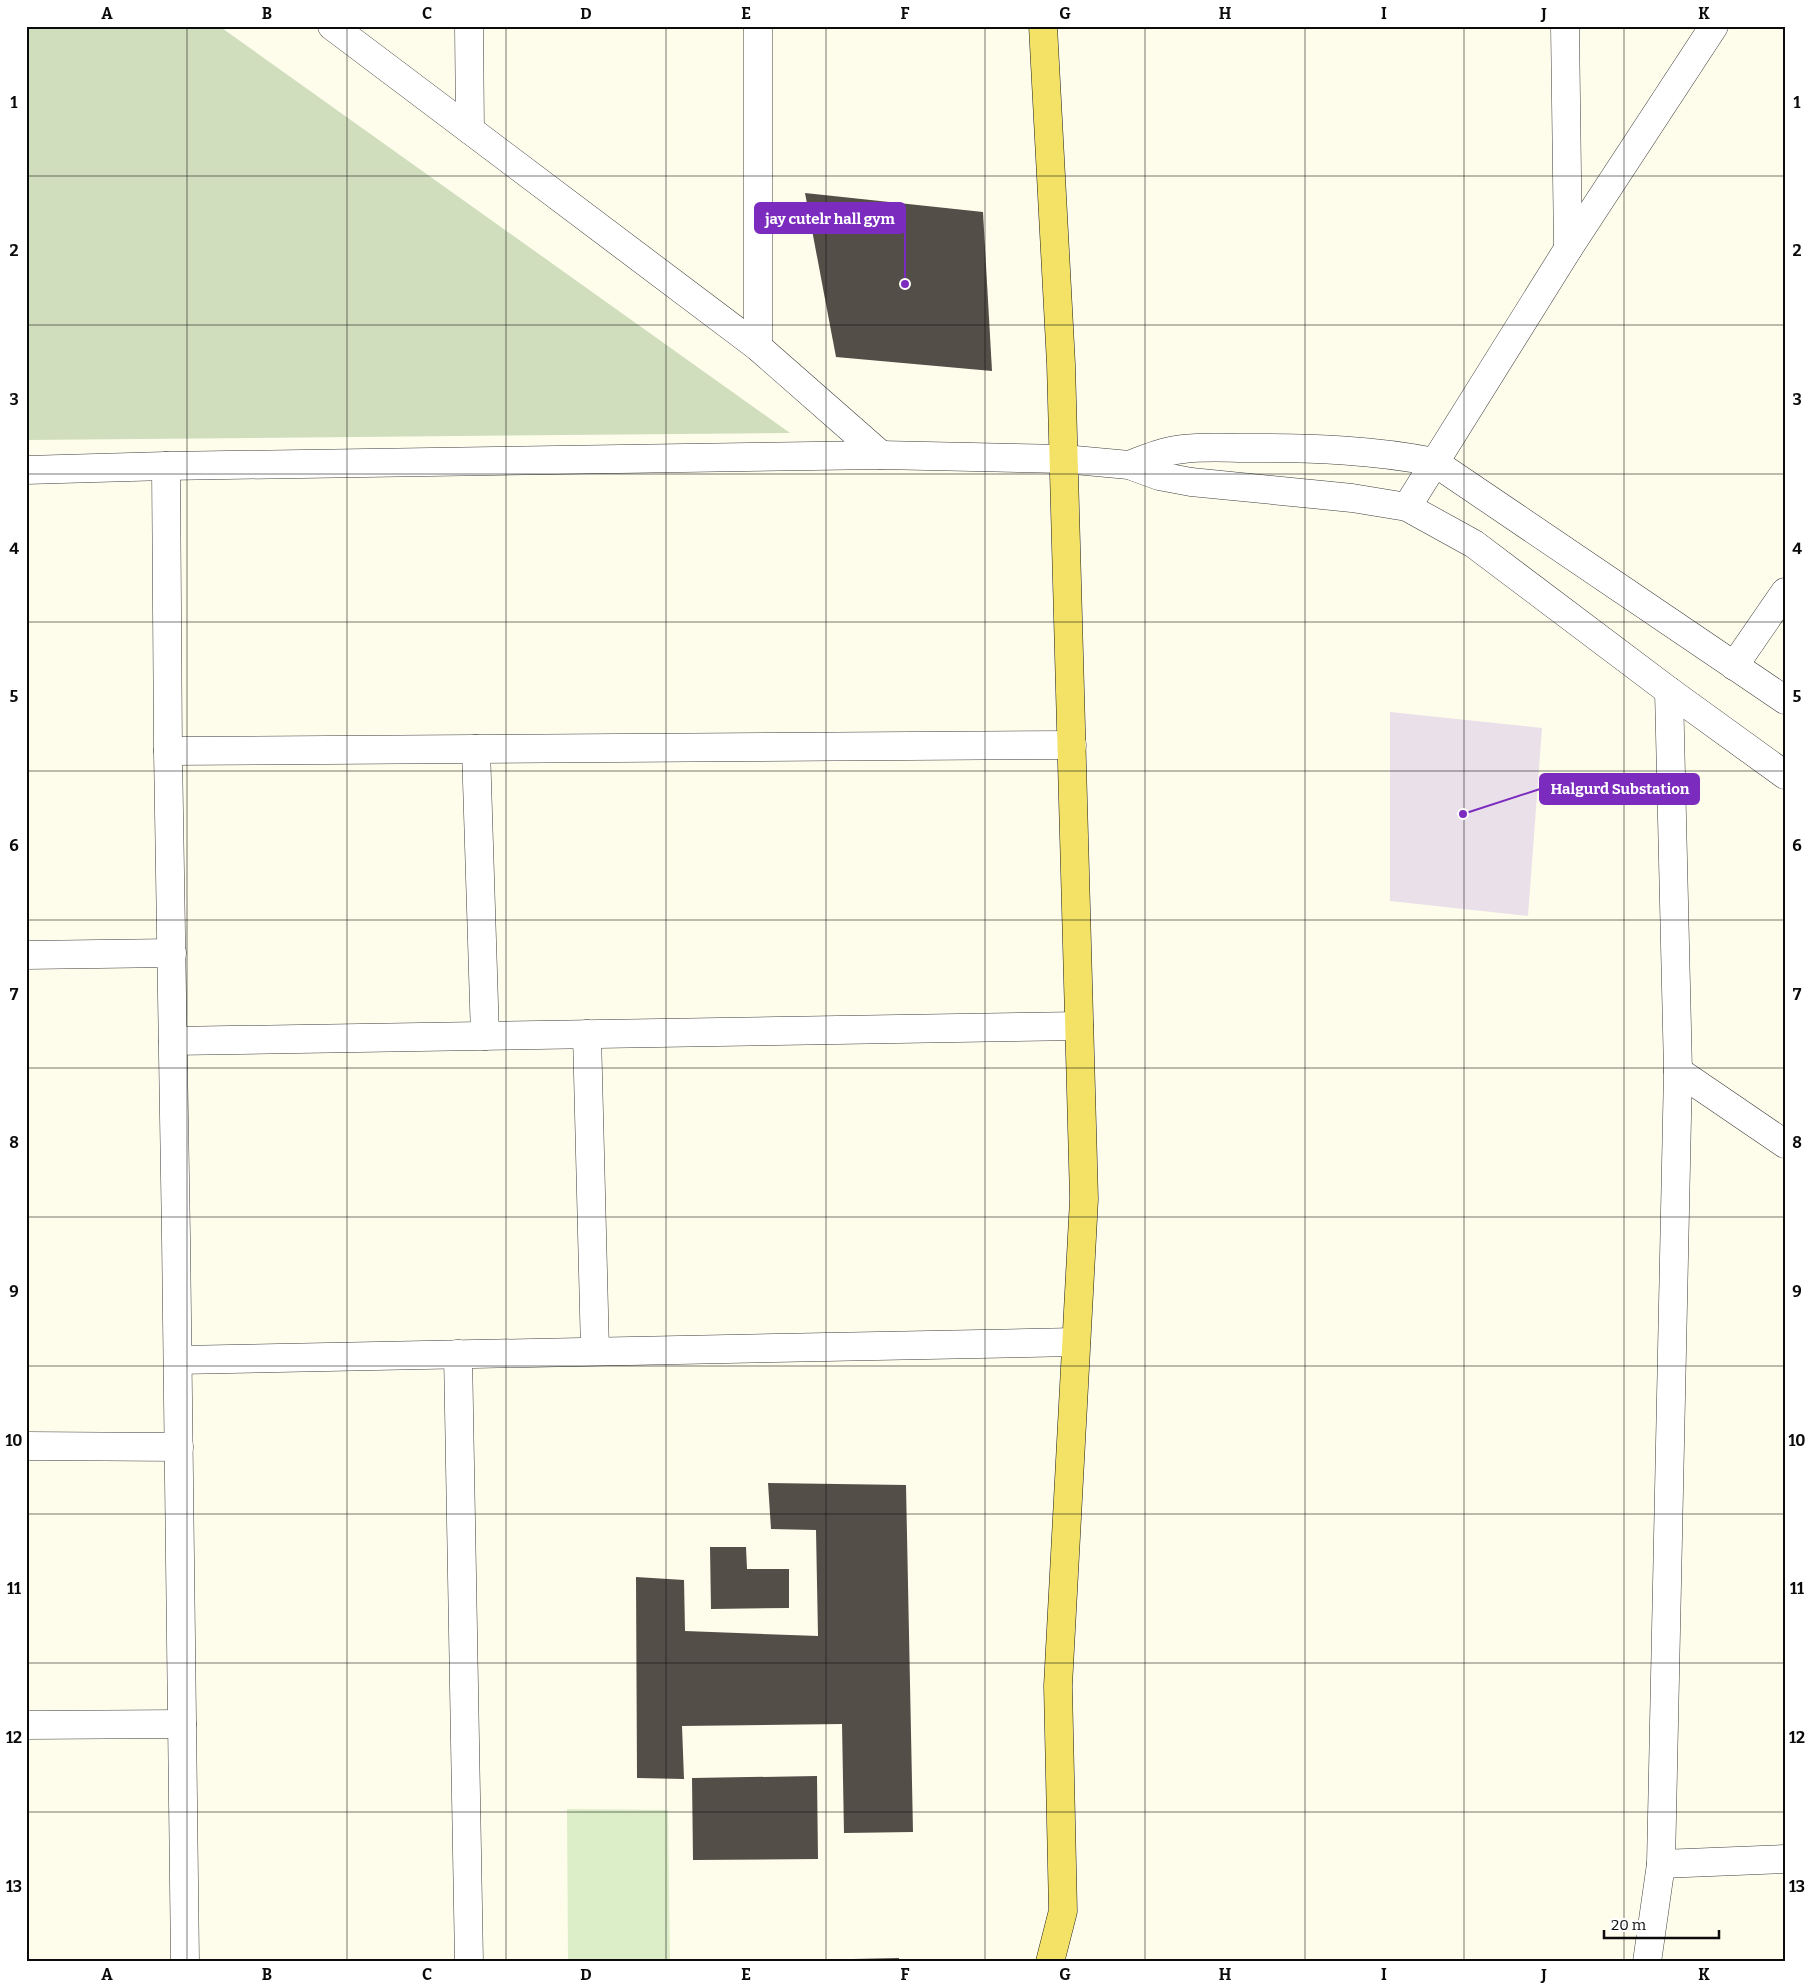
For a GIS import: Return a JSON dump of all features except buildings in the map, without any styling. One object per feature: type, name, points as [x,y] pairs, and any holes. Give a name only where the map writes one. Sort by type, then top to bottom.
[{"type":"main road","points":[[1043,26],[1061,364],[1084,1199],[1058,1686],[1063,1911],[1050,1962]]},
{"type":"street","points":[[332,26],[758,347],[881,455]]},
{"type":"street","points":[[469,26],[470,130]]},
{"type":"street","points":[[758,26],[758,347]]},
{"type":"street","points":[[1565,26],[1568,249]]},
{"type":"street","points":[[1407,507],[1568,249],[1714,26]]},
{"type":"street","points":[[1129,465],[1165,452],[1213,448],[1320,448],[1395,454],[1434,462],[1785,700]]},
{"type":"street","points":[[26,470],[166,466],[881,455],[1064,459],[1129,465],[1159,476],[1191,482],[1352,498],[1407,507],[1474,544],[1669,691],[1785,775]]},
{"type":"street","points":[[166,466],[168,751],[185,1962]]},
{"type":"street","points":[[1734,666],[1785,592]]},
{"type":"street","points":[[1647,1962],[1661,1864],[1678,1071],[1669,691]]},
{"type":"street","points":[[168,751],[1072,746]]},
{"type":"street","points":[[476,748],[485,1036]]},
{"type":"street","points":[[26,955],[172,953]]},
{"type":"street","points":[[173,1041],[1079,1026]]},
{"type":"street","points":[[587,1034],[595,1351]]},
{"type":"street","points":[[1678,1071],[1785,1144]]},
{"type":"street","points":[[178,1360],[1076,1342]]},
{"type":"street","points":[[458,1354],[470,1962]]},
{"type":"street","points":[[26,1446],[179,1446]]},
{"type":"street","points":[[26,1725],[182,1724]]},
{"type":"street","points":[[1661,1864],[1785,1858]]},
{"type":"street","points":[[1062,1962],[1063,1911]]},
{"type":"shaded area","points":[[1390,712],[1542,728],[1528,916],[1390,901]]},
{"type":"green space","points":[[26,26],[219,26],[790,433],[26,440]]},
{"type":"green space","points":[[567,1809],[668,1810],[670,1962],[568,1962]]},
{"type":"place","name":"jay cutelr hall gym","points":[[905,284]]},
{"type":"place","name":"Halgurd Substation","points":[[1463,814]]}]
